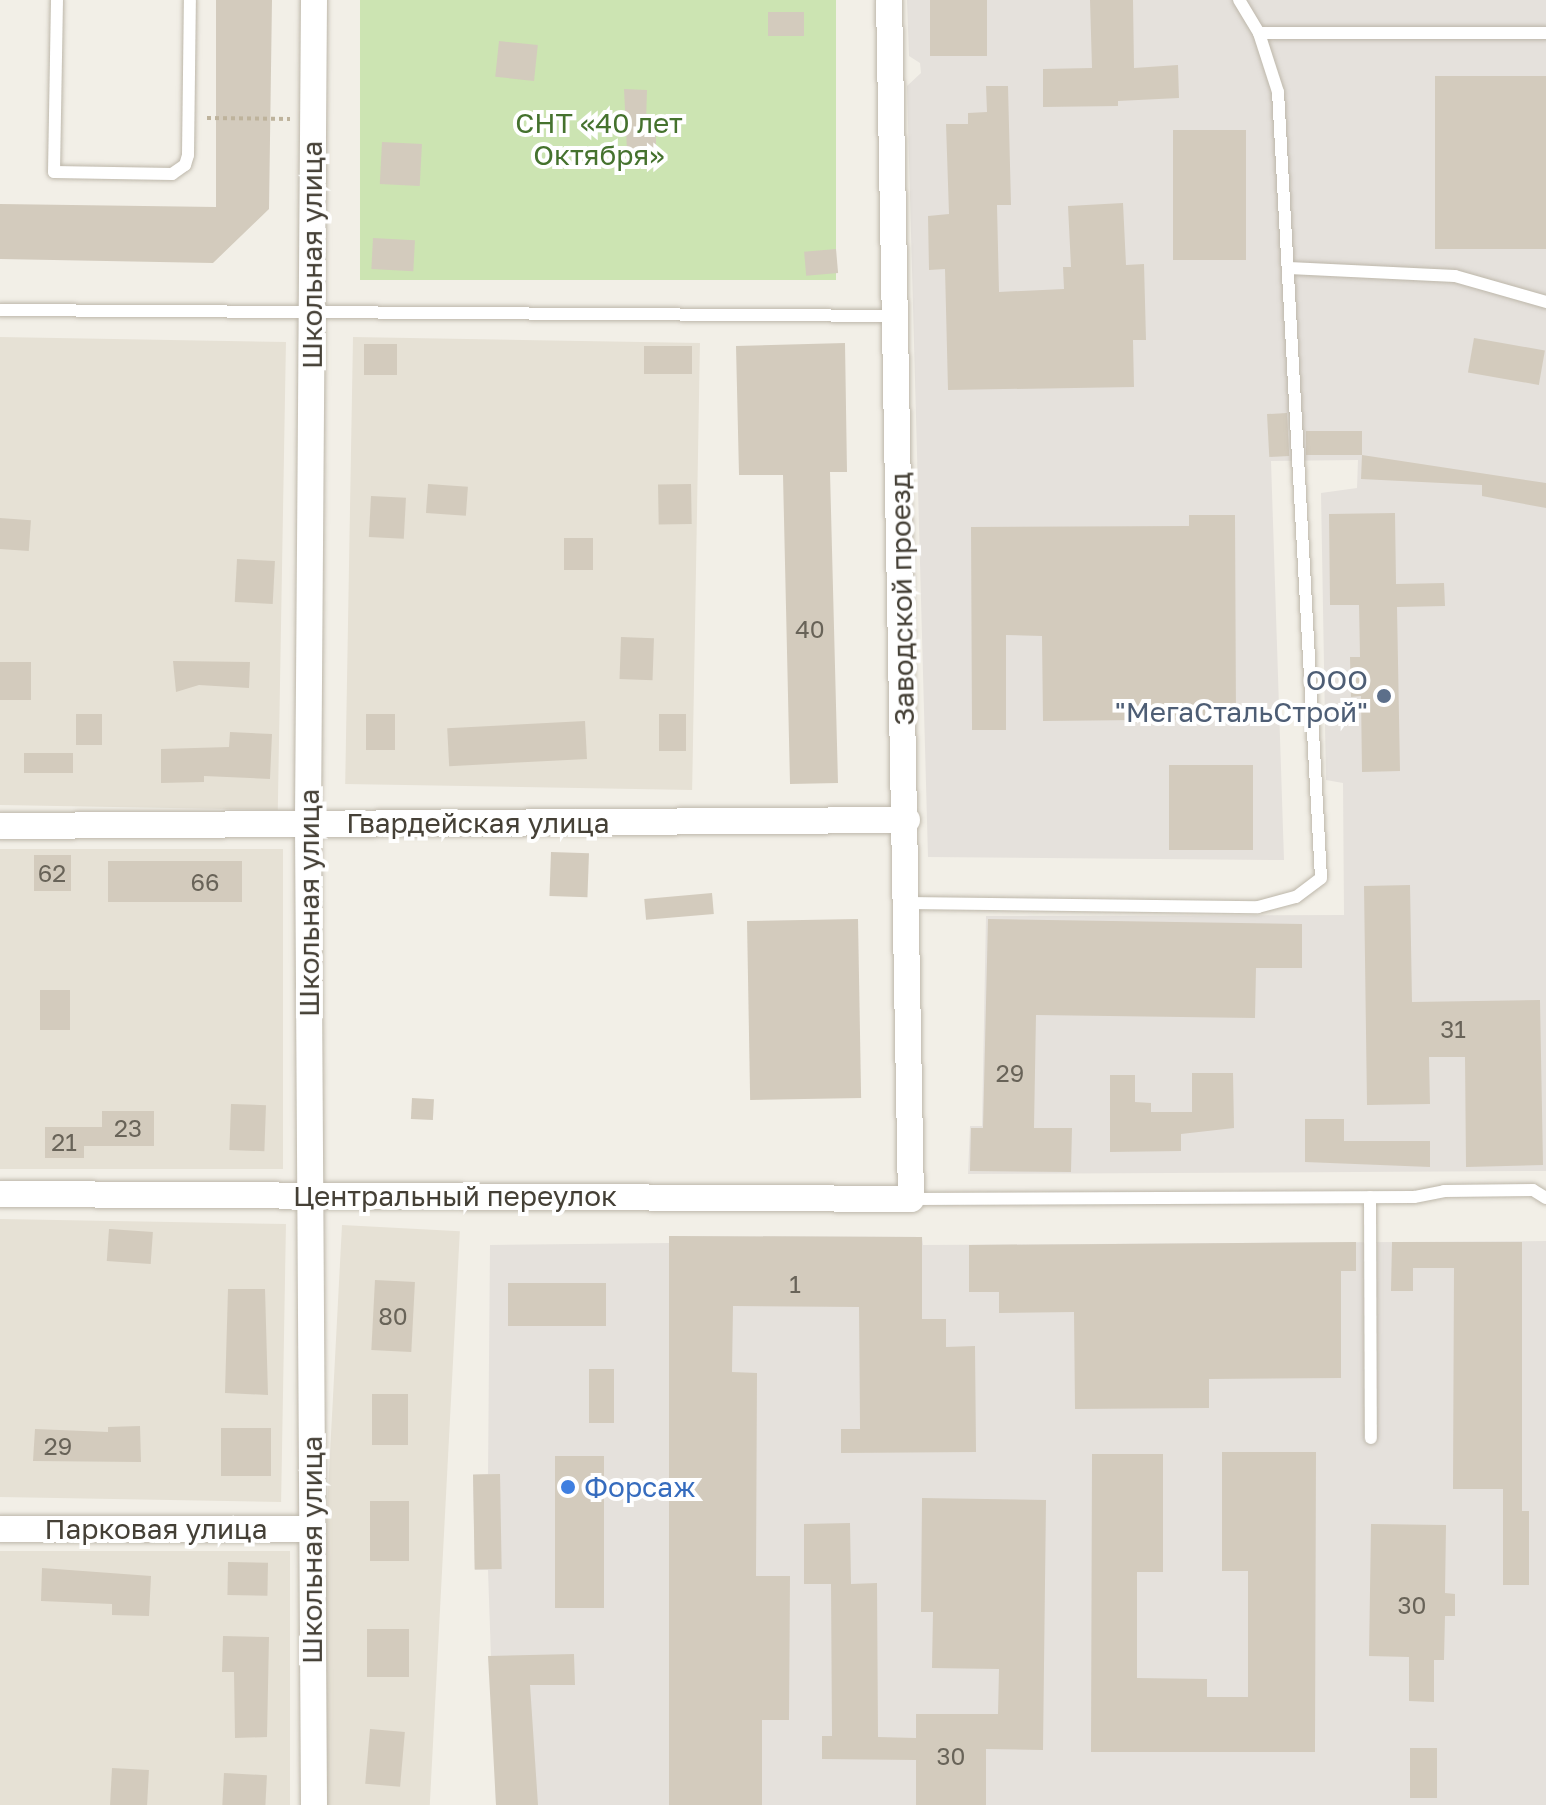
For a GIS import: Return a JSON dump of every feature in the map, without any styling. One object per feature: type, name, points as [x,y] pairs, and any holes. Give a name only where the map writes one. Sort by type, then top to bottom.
[{"type":"street","name":"Школьная улица","points":[[314,0],[308,824],[314,1805]]},
{"type":"street","name":"Заводской проезд","points":[[889,0],[907,820],[911,1199]]},
{"type":"street","name":"Гвардейская улица","points":[[0,826],[907,820]]},
{"type":"street","name":"Центральный переулок","points":[[0,1194],[911,1199]]},
{"type":"street","name":"Парковая улица","points":[[0,1529],[312,1529]]},
{"type":"lane","points":[[57,0],[54,172],[179,172],[188,155],[190,0]]},
{"type":"lane","points":[[908,903],[1258,907],[1296,897],[1321,878],[1278,92],[1259,33],[1239,0]]},
{"type":"lane","points":[[1259,33],[1546,33]]},
{"type":"lane","points":[[1289,268],[1455,276],[1546,302]]},
{"type":"lane","points":[[0,310],[312,315],[896,316]]},
{"type":"lane","points":[[911,1199],[1370,1197],[1533,1190],[1546,1198]]},
{"type":"lane","points":[[1370,1197],[1371,1438]]},
{"type":"path","points":[[188,117],[313,119]]},
{"type":"shaded area","points":[[907,0],[1546,0],[1546,1171],[968,1174],[970,1126],[982,1126],[986,916],[1344,915],[1343,783],[1326,780],[1321,493],[1357,488],[1358,460],[1271,461],[1284,860],[928,857],[907,86],[921,73],[920,63],[909,56]]},
{"type":"shaded area","points":[[0,337],[286,342],[278,810],[0,805]]},
{"type":"shaded area","points":[[353,337],[700,343],[692,790],[345,784]]},
{"type":"shaded area","points":[[0,849],[283,849],[283,1169],[0,1169]]},
{"type":"shaded area","points":[[0,1219],[286,1224],[281,1502],[0,1497]]},
{"type":"shaded area","points":[[342,1225],[460,1231],[430,1805],[312,1804]]},
{"type":"shaded area","points":[[669,1236],[922,1237],[923,1245],[1546,1241],[1546,1805],[496,1805],[488,1570],[475,1570],[473,1475],[488,1474],[490,1245],[669,1243]]},
{"type":"shaded area","points":[[0,1551],[290,1551],[290,1805],[0,1805]]},
{"type":"green space","name":"СНТ «40 лет Октября»","points":[[360,0],[836,0],[836,280],[360,280]]},
{"type":"building","points":[[216,0],[272,0],[269,209],[213,263],[0,259],[0,204],[216,207]]},
{"type":"building","points":[[930,0],[987,0],[987,56],[930,56]]},
{"type":"building","points":[[1090,0],[1133,0],[1134,68],[1178,65],[1179,98],[1118,101],[1118,106],[1043,107],[1043,69],[1092,68]]},
{"type":"building","points":[[768,12],[804,12],[804,36],[768,36]]},
{"type":"building","points":[[499,41],[538,45],[534,81],[495,77]]},
{"type":"building","points":[[1435,76],[1546,76],[1546,249],[1435,249]]},
{"type":"building","points":[[986,86],[1008,86],[1011,205],[997,205],[999,292],[1064,289],[1063,267],[1071,267],[1068,206],[1123,203],[1126,265],[1144,264],[1146,340],[1133,340],[1134,387],[948,390],[945,269],[929,270],[928,216],[949,214],[946,124],[968,124],[968,113],[987,112]]},
{"type":"building","points":[[624,89],[647,90],[646,122],[656,122],[656,151],[627,151]]},
{"type":"building","points":[[1173,130],[1246,130],[1246,260],[1173,260]]},
{"type":"building","points":[[382,142],[422,144],[420,186],[380,184]]},
{"type":"building","points":[[373,238],[415,240],[413,271],[371,269]]},
{"type":"building","points":[[836,249],[838,273],[806,276],[804,252]]},
{"type":"building","points":[[1474,338],[1545,351],[1539,385],[1468,372]]},
{"type":"building","points":[[845,343],[847,472],[830,472],[838,783],[790,784],[783,475],[739,475],[736,346]]},
{"type":"building","points":[[364,344],[397,344],[397,375],[364,375]]},
{"type":"building","points":[[644,346],[692,346],[692,374],[644,374]]},
{"type":"building","points":[[1287,413],[1289,456],[1269,457],[1267,414]]},
{"type":"building","points":[[1306,431],[1362,431],[1362,455],[1306,455]]},
{"type":"building","points":[[1362,455],[1546,483],[1546,508],[1482,496],[1482,485],[1361,479]]},
{"type":"building","points":[[428,484],[468,487],[466,516],[426,513]]},
{"type":"building","points":[[691,484],[692,524],[659,525],[658,485]]},
{"type":"building","points":[[371,496],[406,498],[404,539],[369,537]]},
{"type":"building","points":[[1395,513],[1396,584],[1444,583],[1445,606],[1397,607],[1400,771],[1362,772],[1361,696],[1351,697],[1350,657],[1360,657],[1359,605],[1330,605],[1329,514]]},
{"type":"building","points":[[1189,515],[1235,515],[1236,719],[1043,721],[1042,636],[1006,635],[1006,730],[972,730],[971,527],[1189,526]]},
{"type":"building","points":[[0,518],[31,520],[29,551],[0,549]]},
{"type":"building","points":[[564,538],[593,538],[593,570],[564,570]]},
{"type":"building","points":[[237,559],[275,561],[273,604],[235,602]]},
{"type":"building","points":[[621,637],[654,638],[653,680],[620,679]]},
{"type":"building","points":[[173,661],[250,662],[249,688],[199,685],[176,692]]},
{"type":"building","points":[[0,662],[31,662],[31,700],[0,700]]},
{"type":"building","points":[[76,714],[102,714],[102,745],[76,745]]},
{"type":"building","points":[[366,714],[395,714],[395,750],[366,750]]},
{"type":"building","points":[[659,714],[686,714],[686,751],[659,751]]},
{"type":"building","points":[[585,721],[587,759],[449,766],[447,728]]},
{"type":"building","points":[[230,732],[272,734],[270,779],[204,776],[204,782],[161,783],[161,749],[229,747]]},
{"type":"building","points":[[24,753],[73,753],[73,773],[24,773]]},
{"type":"building","points":[[1169,765],[1253,765],[1253,850],[1169,850]]},
{"type":"building","points":[[551,852],[589,853],[587,897],[549,896]]},
{"type":"building","points":[[34,855],[71,855],[71,891],[34,891]]},
{"type":"building","points":[[108,861],[242,861],[242,902],[108,902]]},
{"type":"building","points":[[1410,885],[1412,1002],[1540,1000],[1543,1165],[1466,1167],[1465,1057],[1429,1057],[1430,1104],[1367,1105],[1364,886]]},
{"type":"building","points":[[712,893],[714,914],[646,920],[644,899]]},
{"type":"building","points":[[858,919],[861,1098],[750,1100],[747,921]]},
{"type":"building","points":[[988,919],[1302,924],[1302,968],[1256,968],[1255,1018],[1036,1015],[1034,1128],[1072,1128],[1071,1172],[970,1171],[971,1128],[983,1128]]},
{"type":"building","points":[[40,990],[70,990],[70,1030],[40,1030]]},
{"type":"building","points":[[1192,1073],[1233,1073],[1234,1128],[1181,1134],[1181,1151],[1110,1152],[1110,1075],[1135,1075],[1135,1102],[1151,1103],[1151,1112],[1192,1112]]},
{"type":"building","points":[[412,1098],[434,1099],[433,1120],[411,1119]]},
{"type":"building","points":[[231,1104],[266,1105],[264,1151],[229,1150]]},
{"type":"building","points":[[102,1111],[154,1111],[154,1146],[84,1146],[84,1158],[45,1158],[45,1127],[102,1127]]},
{"type":"building","points":[[1305,1119],[1344,1119],[1344,1141],[1430,1141],[1430,1167],[1305,1162]]},
{"type":"building","points":[[109,1229],[153,1232],[151,1264],[107,1261]]},
{"type":"building","points":[[669,1236],[922,1237],[922,1319],[946,1319],[946,1347],[975,1346],[976,1452],[841,1453],[841,1429],[860,1429],[859,1307],[733,1306],[732,1372],[757,1373],[756,1576],[790,1576],[789,1720],[762,1720],[762,1805],[669,1805]]},
{"type":"building","points":[[1356,1242],[1356,1271],[1341,1271],[1341,1378],[1209,1379],[1209,1408],[1075,1409],[1074,1312],[999,1313],[999,1292],[969,1292],[969,1245]]},
{"type":"building","points":[[1392,1242],[1522,1242],[1522,1511],[1529,1511],[1529,1585],[1503,1585],[1503,1489],[1453,1489],[1454,1268],[1413,1268],[1413,1291],[1391,1291]]},
{"type":"building","points":[[375,1280],[415,1282],[411,1352],[371,1350]]},
{"type":"building","points":[[508,1283],[606,1283],[606,1326],[508,1326]]},
{"type":"building","points":[[228,1289],[265,1289],[268,1395],[225,1393]]},
{"type":"building","points":[[589,1369],[614,1369],[614,1423],[589,1423]]},
{"type":"building","points":[[372,1394],[408,1394],[408,1445],[372,1445]]},
{"type":"building","points":[[140,1426],[141,1462],[33,1461],[35,1429],[108,1432],[108,1427]]},
{"type":"building","points":[[221,1428],[271,1428],[271,1476],[221,1476]]},
{"type":"building","points":[[1222,1452],[1316,1452],[1315,1752],[1091,1752],[1092,1454],[1163,1454],[1163,1572],[1137,1572],[1137,1678],[1207,1679],[1207,1697],[1248,1697],[1248,1571],[1222,1571]]},
{"type":"building","points":[[555,1456],[604,1456],[604,1608],[555,1608]]},
{"type":"building","points":[[473,1474],[500,1474],[502,1569],[475,1569]]},
{"type":"building","points":[[922,1498],[1046,1500],[1043,1750],[986,1749],[986,1805],[916,1805],[916,1760],[822,1759],[822,1736],[832,1736],[831,1584],[804,1584],[804,1524],[850,1523],[851,1584],[877,1583],[878,1737],[916,1738],[916,1714],[998,1714],[999,1669],[932,1668],[933,1612],[921,1612]]},
{"type":"building","points":[[370,1501],[409,1501],[409,1561],[370,1561]]},
{"type":"building","points":[[1371,1524],[1446,1525],[1445,1593],[1455,1594],[1455,1616],[1445,1616],[1444,1660],[1434,1660],[1434,1702],[1409,1701],[1409,1657],[1369,1656]]},
{"type":"building","points":[[228,1562],[268,1563],[267,1596],[227,1595]]},
{"type":"building","points":[[42,1568],[151,1576],[149,1616],[112,1615],[112,1604],[41,1601]]},
{"type":"building","points":[[367,1629],[409,1629],[409,1677],[367,1677]]},
{"type":"building","points":[[223,1636],[269,1637],[267,1737],[235,1738],[234,1672],[222,1672]]},
{"type":"building","points":[[574,1654],[575,1685],[530,1685],[538,1805],[496,1805],[488,1656]]},
{"type":"building","points":[[370,1729],[405,1732],[400,1787],[365,1784]]},
{"type":"building","points":[[1410,1748],[1437,1748],[1437,1798],[1410,1798]]},
{"type":"building","points":[[112,1768],[149,1770],[147,1805],[110,1805]]},
{"type":"building","points":[[224,1773],[267,1775],[265,1805],[222,1805]]},
{"type":"place","name":"ООО \"МегаСтальСтрой\"","points":[[1384,696]]},
{"type":"place","name":"Форсаж","points":[[568,1487]]}]
